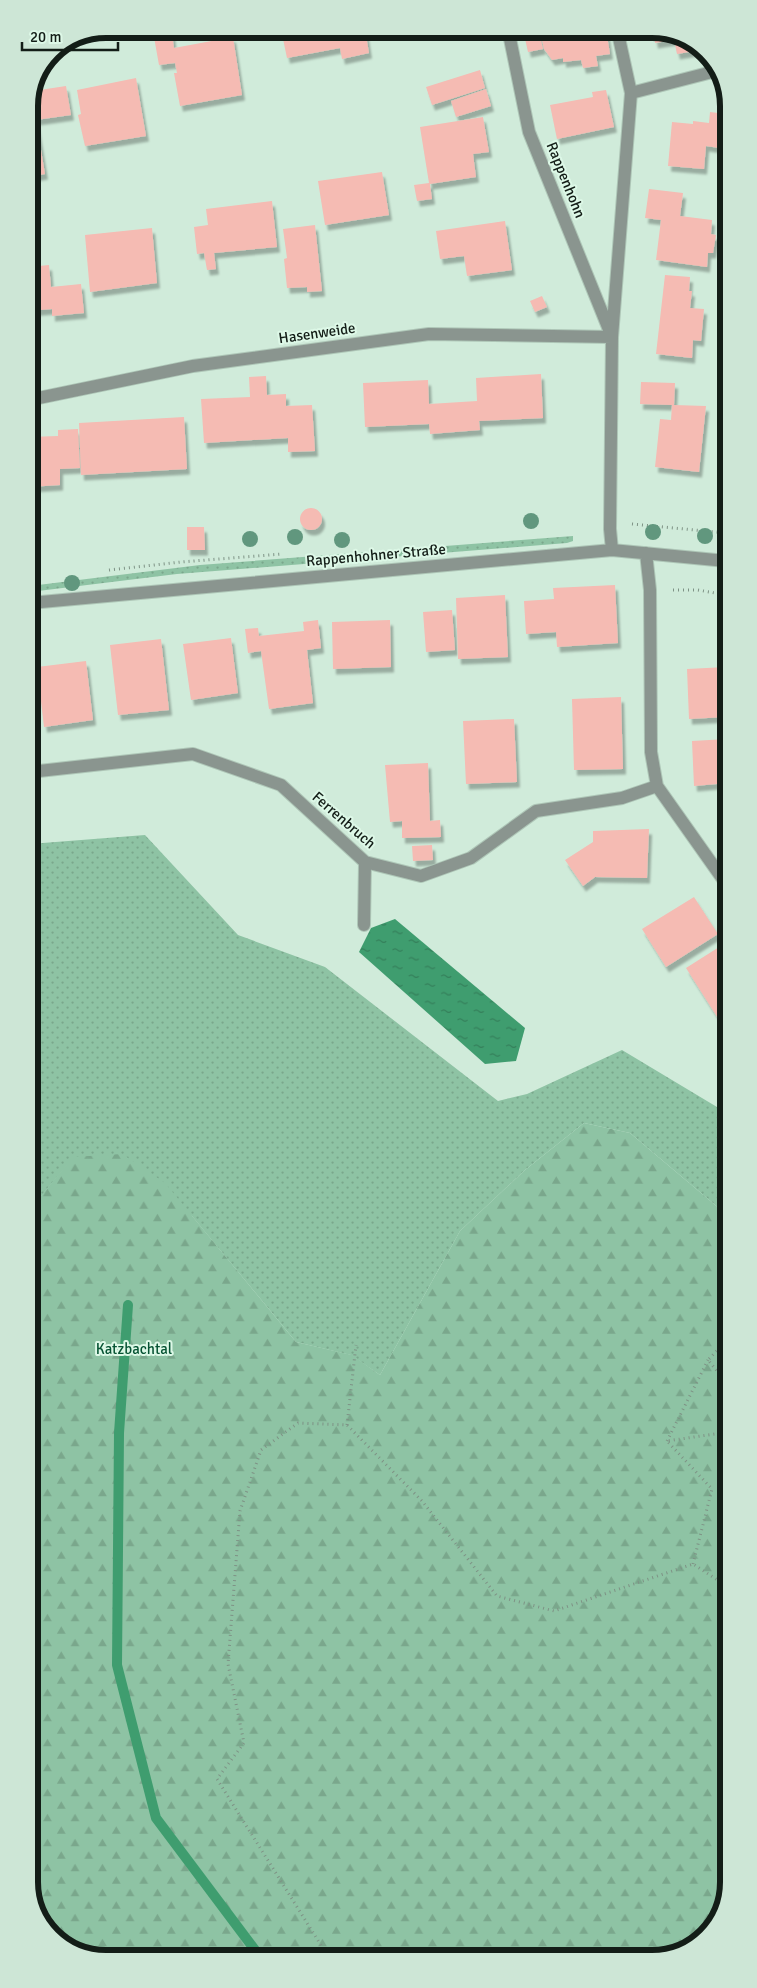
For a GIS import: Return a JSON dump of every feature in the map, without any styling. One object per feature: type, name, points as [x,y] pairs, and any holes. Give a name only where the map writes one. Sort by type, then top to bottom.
[{"type":"street","name":"Rappenhohn","points":[[510,38],[529,132],[612,337]]},
{"type":"street","name":"Rappenhohn","points":[[612,550],[610,529],[612,337],[632,93],[619,38]]},
{"type":"street","points":[[632,93],[710,73]]},
{"type":"street","name":"Hasenweide","points":[[38,398],[193,366],[429,334],[612,337]]},
{"type":"street","name":"Rappenhohner Straße","points":[[38,602],[612,550],[719,560]]},
{"type":"street","points":[[646,553],[650,590],[651,752],[657,786],[719,875]]},
{"type":"street","name":"Ferrenbruch","points":[[38,771],[193,754],[281,785],[365,862],[421,876],[472,858],[536,811],[622,798],[657,786]]},
{"type":"street","points":[[364,925],[365,862]]},
{"type":"path","points":[[650,590],[698,590],[719,593]]},
{"type":"path","points":[[347,1425],[356,1345]]},
{"type":"path","points":[[667,1441],[708,1360],[719,1348]]},
{"type":"path","points":[[708,1360],[719,1373]]},
{"type":"path","points":[[324,1950],[217,1779],[244,1742],[228,1664],[240,1511],[261,1450],[298,1423],[347,1425],[422,1501],[497,1596],[554,1611],[693,1564]]},
{"type":"path","points":[[667,1441],[719,1433]]},
{"type":"path","points":[[667,1441],[712,1489],[693,1564]]},
{"type":"path","points":[[693,1564],[719,1581]]},
{"type":"green space","points":[[573,536],[573,541],[567,543],[177,574],[38,591],[38,585],[200,565]]},
{"type":"green space","points":[[145,835],[238,935],[325,967],[498,1101],[527,1094],[622,1050],[719,1108],[719,1208],[630,1133],[584,1123],[525,1170],[460,1231],[380,1375],[351,1355],[296,1342],[192,1216],[69,1163],[38,1200],[38,843]]},
{"type":"green space","name":"Katzbachtal","points":[[584,1123],[630,1133],[719,1208],[719,1891],[716,1904],[710,1916],[700,1931],[689,1939],[660,1950],[101,1950],[84,1947],[64,1936],[57,1931],[49,1920],[38,1891],[38,1199],[73,1157],[122,1154],[165,1183],[296,1342],[352,1355],[380,1375],[460,1231],[525,1170]]},
{"type":"water","points":[[395,919],[525,1028],[516,1061],[485,1064],[359,952],[371,928]]},
{"type":"building","points":[[154,38],[173,38],[174,48],[233,38],[242,95],[180,106],[174,73],[177,73],[175,63],[159,65]]},
{"type":"building","points":[[283,38],[366,38],[369,53],[342,59],[340,48],[287,58]]},
{"type":"building","points":[[525,38],[541,38],[543,49],[528,52]]},
{"type":"building","points":[[542,38],[607,38],[610,54],[596,56],[598,66],[583,68],[581,60],[563,62],[563,58],[552,60],[544,49]]},
{"type":"building","points":[[654,38],[671,40],[655,43]]},
{"type":"building","points":[[674,42],[692,51],[677,54]]},
{"type":"building","points":[[480,70],[485,88],[432,105],[426,87]]},
{"type":"building","points":[[136,78],[146,136],[85,146],[78,115],[81,114],[77,90]]},
{"type":"building","points":[[66,86],[71,115],[38,120],[40,90]]},
{"type":"building","points":[[486,89],[491,106],[456,117],[451,101]]},
{"type":"building","points":[[606,90],[614,127],[557,139],[550,105],[593,97],[592,92]]},
{"type":"building","points":[[710,112],[719,113],[719,148],[706,146],[704,169],[668,166],[672,122],[693,124],[693,121],[709,123]]},
{"type":"building","points":[[483,117],[489,152],[473,154],[476,177],[430,184],[432,199],[417,201],[414,185],[429,183],[420,127]]},
{"type":"building","points":[[38,132],[45,174],[38,175]]},
{"type":"building","points":[[382,172],[389,215],[325,225],[318,181]]},
{"type":"building","points":[[649,189],[683,193],[680,216],[712,220],[711,234],[716,235],[713,253],[708,253],[707,267],[656,260],[661,220],[645,218]]},
{"type":"building","points":[[272,201],[277,247],[214,253],[216,269],[207,270],[204,253],[197,254],[194,227],[208,225],[206,209]]},
{"type":"building","points":[[505,221],[512,270],[467,276],[464,256],[440,259],[436,231]]},
{"type":"building","points":[[315,225],[322,291],[307,292],[307,287],[287,288],[284,259],[287,258],[283,229]]},
{"type":"building","points":[[152,228],[157,283],[90,292],[85,235]]},
{"type":"building","points":[[49,265],[51,287],[81,284],[84,313],[52,316],[52,309],[38,310],[38,266]]},
{"type":"building","points":[[665,275],[690,277],[689,291],[692,291],[690,308],[704,309],[701,341],[693,340],[692,358],[656,354]]},
{"type":"building","points":[[542,296],[547,307],[535,312],[530,301]]},
{"type":"building","points":[[541,374],[543,418],[479,421],[480,430],[430,434],[429,424],[365,427],[363,383],[428,380],[429,404],[477,401],[476,378]]},
{"type":"building","points":[[266,376],[267,395],[286,394],[286,406],[312,405],[315,451],[288,452],[288,438],[204,443],[201,399],[250,397],[249,377]]},
{"type":"building","points":[[641,382],[675,383],[674,405],[706,406],[699,472],[655,467],[660,419],[671,420],[672,405],[640,404]]},
{"type":"building","points":[[184,417],[187,469],[81,475],[79,423]]},
{"type":"building","points":[[78,429],[80,468],[60,469],[60,485],[38,486],[38,437],[58,436],[58,430]]},
{"type":"building","points":[[311,508],[319,511],[322,519],[319,527],[311,530],[303,527],[300,519],[303,511]]},
{"type":"building","points":[[187,527],[204,527],[205,550],[187,550]]},
{"type":"building","points":[[615,585],[618,643],[557,647],[556,632],[526,634],[524,601],[554,599],[553,588]]},
{"type":"building","points":[[505,595],[508,657],[458,659],[456,598]]},
{"type":"building","points":[[452,610],[455,650],[426,652],[423,612]]},
{"type":"building","points":[[318,620],[321,648],[307,650],[313,703],[269,709],[261,651],[248,653],[245,629],[258,628],[259,636],[304,631],[303,622]]},
{"type":"building","points":[[390,620],[391,667],[333,669],[332,622]]},
{"type":"building","points":[[231,638],[238,693],[191,700],[183,644]]},
{"type":"building","points":[[161,639],[169,710],[118,715],[110,645]]},
{"type":"building","points":[[86,661],[93,720],[44,727],[38,667]]},
{"type":"building","points":[[719,667],[719,717],[689,719],[687,669]]},
{"type":"building","points":[[621,697],[623,769],[574,770],[572,699]]},
{"type":"building","points":[[514,719],[517,782],[466,784],[463,721]]},
{"type":"building","points":[[719,739],[719,795],[717,784],[694,786],[692,741]]},
{"type":"building","points":[[428,763],[430,821],[440,820],[441,837],[402,838],[402,821],[390,822],[385,765]]},
{"type":"building","points":[[649,829],[647,878],[595,877],[583,886],[565,860],[593,842],[593,831]]},
{"type":"building","points":[[432,845],[433,860],[413,861],[412,846]]},
{"type":"building","points":[[694,897],[718,934],[666,967],[642,929]]},
{"type":"building","points":[[719,947],[719,1020],[686,968]]},
{"type":"waterway","points":[[128,1305],[119,1433],[117,1665],[156,1818],[255,1950]]}]
